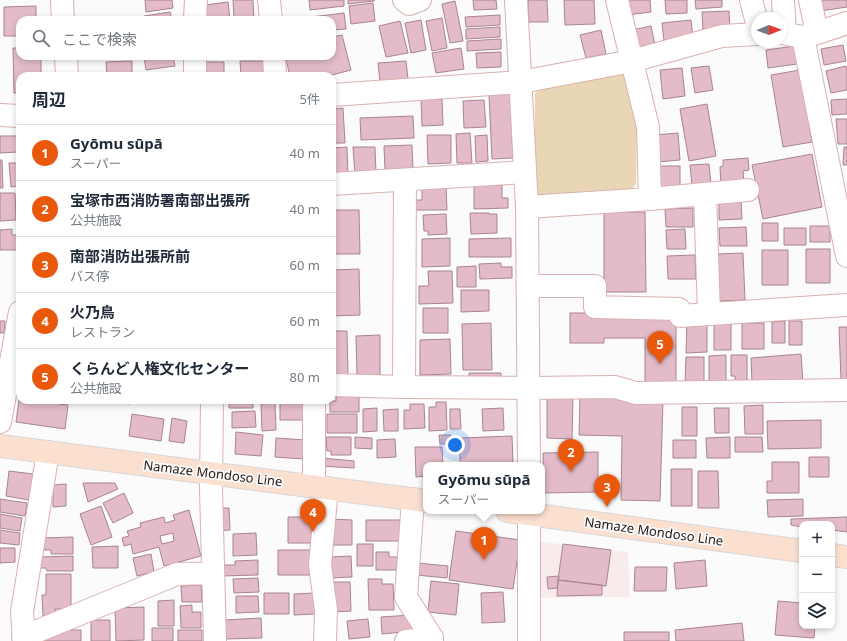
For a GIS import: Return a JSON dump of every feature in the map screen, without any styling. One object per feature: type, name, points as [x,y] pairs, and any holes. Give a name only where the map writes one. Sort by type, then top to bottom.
[{"type":"main road","name":"Namaze Mondoso Line","points":[[0,446],[419,500]]},
{"type":"main road","name":"Namaze Mondoso Line","points":[[543,514],[799,551]]},
{"type":"main road","points":[[835,555],[847,557]]},
{"type":"street","points":[[62,0],[64,16]]},
{"type":"street","points":[[196,0],[196,16]]},
{"type":"street","points":[[269,0],[271,16]]},
{"type":"street","points":[[404,0],[409,4],[420,0]]},
{"type":"street","points":[[516,0],[527,207],[529,462]]},
{"type":"street","points":[[617,0],[648,127],[650,199]]},
{"type":"street","points":[[751,0],[754,12]]},
{"type":"street","points":[[783,0],[796,34],[839,177],[847,256]]},
{"type":"street","points":[[796,34],[810,0]]},
{"type":"street","points":[[796,34],[847,23]]},
{"type":"street","points":[[336,95],[521,82],[632,61],[722,36],[751,34]]},
{"type":"street","points":[[66,60],[67,72]]},
{"type":"street","points":[[195,60],[195,72]]},
{"type":"street","points":[[274,60],[275,72]]},
{"type":"street","points":[[0,116],[16,116]]},
{"type":"street","points":[[336,184],[525,172]]},
{"type":"street","points":[[404,387],[405,180]]},
{"type":"street","points":[[527,207],[650,199],[748,190]]},
{"type":"street","points":[[705,194],[709,314]]},
{"type":"street","points":[[528,286],[595,286],[595,307],[679,309],[680,316],[847,306]]},
{"type":"street","points":[[0,422],[16,358]]},
{"type":"street","points":[[336,385],[529,388],[615,387],[636,393],[847,390]]},
{"type":"street","points":[[212,404],[211,473],[214,641]]},
{"type":"street","points":[[314,404],[321,487],[320,565],[326,610],[325,641]]},
{"type":"street","points":[[48,452],[22,612],[24,639],[177,574],[213,573]]},
{"type":"street","points":[[406,641],[432,639],[406,597],[419,500]]},
{"type":"street","points":[[529,514],[529,641]]},
{"type":"shaded area","points":[[625,71],[637,121],[636,184],[631,191],[540,197],[535,193],[535,93],[545,86]]},
{"type":"shaded area","points":[[535,541],[628,552],[630,597],[535,598]]},
{"type":"building","points":[[145,0],[172,0],[173,8],[146,12]]},
{"type":"building","points":[[233,0],[253,0],[254,16],[234,16]]},
{"type":"building","points":[[309,0],[344,0],[344,6],[310,10]]},
{"type":"building","points":[[348,0],[374,0],[374,1],[348,4]]},
{"type":"building","points":[[473,0],[496,0],[497,9],[474,10]]},
{"type":"building","points":[[528,0],[547,0],[548,22],[529,22]]},
{"type":"building","points":[[564,0],[594,0],[595,24],[565,25]]},
{"type":"building","points":[[625,0],[650,0],[651,12],[627,15]]},
{"type":"building","points":[[665,0],[687,0],[687,13],[666,14]]},
{"type":"building","points":[[695,0],[722,0],[722,7],[696,9]]},
{"type":"building","points":[[818,0],[847,0],[847,7],[820,11]]},
{"type":"building","points":[[455,1],[463,41],[450,43],[442,4]]},
{"type":"building","points":[[228,2],[230,16],[206,16],[205,5]]},
{"type":"building","points":[[373,3],[375,21],[351,24],[349,6]]},
{"type":"building","points":[[36,6],[36,16],[16,16],[16,36],[4,36],[4,7]]},
{"type":"building","points":[[729,11],[730,29],[703,31],[702,12]]},
{"type":"building","points":[[170,12],[171,16],[144,16]]},
{"type":"building","points":[[344,13],[346,29],[336,30],[336,16],[319,16]]},
{"type":"building","points":[[500,15],[500,25],[466,27],[465,17]]},
{"type":"building","points":[[442,18],[447,48],[432,51],[426,21]]},
{"type":"building","points":[[421,20],[426,50],[411,53],[405,23]]},
{"type":"building","points":[[691,20],[693,38],[664,41],[662,23]]},
{"type":"building","points":[[400,21],[408,53],[386,57],[379,26]]},
{"type":"building","points":[[651,26],[655,45],[635,48],[632,30]]},
{"type":"building","points":[[500,27],[500,37],[466,39],[466,29]]},
{"type":"building","points":[[601,30],[606,54],[586,58],[580,35]]},
{"type":"building","points":[[342,35],[351,70],[336,74],[336,72],[289,72],[286,60],[336,60],[336,36]]},
{"type":"building","points":[[501,39],[501,49],[467,51],[467,41]]},
{"type":"building","points":[[843,45],[846,61],[824,65],[821,49]]},
{"type":"building","points":[[795,46],[797,64],[768,68],[766,50]]},
{"type":"building","points":[[13,48],[16,48],[16,60],[41,60],[41,72],[16,72],[16,93],[14,93]]},
{"type":"building","points":[[461,48],[464,69],[436,73],[432,53]]},
{"type":"building","points":[[501,52],[501,67],[477,68],[476,53]]},
{"type":"building","points":[[144,60],[174,60],[175,66],[146,70]]},
{"type":"building","points":[[132,61],[132,72],[107,72],[106,62]]},
{"type":"building","points":[[240,61],[265,61],[265,72],[241,72]]},
{"type":"building","points":[[406,61],[408,79],[380,81],[378,63]]},
{"type":"building","points":[[203,62],[224,62],[224,72],[203,72]]},
{"type":"building","points":[[709,66],[713,90],[695,93],[691,68]]},
{"type":"building","points":[[846,66],[847,90],[831,93],[826,71]]},
{"type":"building","points":[[682,68],[685,96],[663,99],[660,70]]},
{"type":"building","points":[[800,70],[812,142],[783,147],[771,75]]},
{"type":"building","points":[[510,94],[513,158],[492,159],[489,95]]},
{"type":"building","points":[[421,99],[442,99],[443,125],[422,126]]},
{"type":"building","points":[[847,99],[847,114],[832,115],[831,100]]},
{"type":"building","points":[[484,100],[486,127],[464,128],[463,101]]},
{"type":"building","points":[[707,104],[716,156],[689,161],[680,109]]},
{"type":"building","points":[[343,108],[345,143],[336,143],[336,109]]},
{"type":"building","points":[[413,116],[414,138],[361,140],[360,118]]},
{"type":"building","points":[[836,119],[847,119],[847,144],[838,144]]},
{"type":"building","points":[[470,133],[472,163],[457,163],[456,134]]},
{"type":"building","points":[[678,133],[680,160],[657,162],[655,135]]},
{"type":"building","points":[[427,135],[451,135],[451,163],[428,164]]},
{"type":"building","points":[[487,135],[488,161],[476,162],[475,136]]},
{"type":"building","points":[[0,136],[16,136],[16,152],[0,153]]},
{"type":"building","points":[[412,145],[413,170],[385,171],[384,146]]},
{"type":"building","points":[[347,147],[348,176],[336,176],[336,148]]},
{"type":"building","points":[[353,147],[375,147],[376,174],[355,174]]},
{"type":"building","points":[[844,147],[847,147],[847,165],[843,165]]},
{"type":"building","points":[[812,154],[822,207],[763,219],[752,165]]},
{"type":"building","points":[[748,158],[749,170],[743,171],[744,183],[721,185],[720,167],[723,166],[723,160]]},
{"type":"building","points":[[0,160],[2,160],[3,188],[0,188]]},
{"type":"building","points":[[9,163],[16,163],[16,186],[11,187]]},
{"type":"building","points":[[709,164],[711,185],[692,186],[690,165]]},
{"type":"building","points":[[655,166],[680,166],[680,189],[656,189]]},
{"type":"building","points":[[502,185],[502,198],[508,198],[508,208],[474,209],[474,186]]},
{"type":"building","points":[[446,186],[447,210],[415,210],[414,200],[422,200],[422,187]]},
{"type":"building","points":[[0,193],[15,193],[16,220],[0,221]]},
{"type":"building","points":[[719,200],[741,200],[742,219],[719,220]]},
{"type":"building","points":[[693,208],[693,227],[666,227],[665,209]]},
{"type":"building","points":[[336,210],[359,210],[360,254],[336,254]]},
{"type":"building","points":[[604,212],[645,212],[646,292],[604,292]]},
{"type":"building","points":[[470,213],[497,214],[497,233],[471,234]]},
{"type":"building","points":[[446,214],[447,234],[428,235],[428,231],[424,231],[423,215]]},
{"type":"building","points":[[762,223],[778,223],[778,241],[762,241]]},
{"type":"building","points":[[810,226],[830,226],[830,242],[810,242]]},
{"type":"building","points":[[746,227],[747,246],[720,246],[719,228]]},
{"type":"building","points":[[784,228],[806,228],[806,245],[784,245]]},
{"type":"building","points":[[12,229],[12,235],[16,235],[16,250],[0,250],[0,230]]},
{"type":"building","points":[[685,229],[686,249],[667,249],[666,230]]},
{"type":"building","points":[[450,238],[450,266],[422,267],[422,239]]},
{"type":"building","points":[[511,238],[511,257],[469,257],[469,239]]},
{"type":"building","points":[[806,249],[830,249],[830,283],[806,283]]},
{"type":"building","points":[[762,250],[788,250],[788,285],[762,285]]},
{"type":"building","points":[[743,253],[745,300],[718,301],[717,254]]},
{"type":"building","points":[[695,255],[696,279],[668,279],[667,256]]},
{"type":"building","points":[[501,263],[501,267],[512,267],[512,278],[480,279],[479,264]]},
{"type":"building","points":[[476,266],[476,287],[457,287],[457,267]]},
{"type":"building","points":[[359,269],[360,315],[336,316],[336,270]]},
{"type":"building","points":[[428,271],[452,271],[453,303],[419,304],[419,286],[429,286]]},
{"type":"building","points":[[461,290],[489,290],[489,311],[461,312]]},
{"type":"building","points":[[423,308],[448,308],[448,333],[423,333]]},
{"type":"building","points":[[570,313],[676,313],[676,385],[645,384],[645,338],[604,338],[604,343],[570,343]]},
{"type":"building","points":[[0,321],[5,321],[4,333],[0,333]]},
{"type":"building","points":[[785,321],[785,343],[772,343],[772,322]]},
{"type":"building","points":[[789,321],[802,321],[802,345],[789,345]]},
{"type":"building","points":[[491,323],[492,370],[463,370],[462,324]]},
{"type":"building","points":[[687,323],[707,323],[707,352],[686,353]]},
{"type":"building","points":[[714,323],[731,323],[731,350],[714,350]]},
{"type":"building","points":[[742,323],[764,323],[764,349],[742,349]]},
{"type":"building","points":[[839,327],[847,327],[847,379],[841,379]]},
{"type":"building","points":[[336,331],[347,331],[348,376],[336,376]]},
{"type":"building","points":[[380,335],[380,376],[357,376],[356,336]]},
{"type":"building","points":[[450,339],[451,374],[420,375],[420,340]]},
{"type":"building","points":[[801,354],[803,384],[752,383],[751,358]]},
{"type":"building","points":[[726,355],[726,386],[709,386],[709,356]]},
{"type":"building","points":[[731,355],[747,355],[747,385],[735,385],[735,376],[731,376]]},
{"type":"building","points":[[686,357],[704,357],[704,383],[685,383]]},
{"type":"building","points":[[469,373],[501,373],[501,378],[469,378]]},
{"type":"building","points":[[336,393],[359,393],[359,412],[330,412],[330,404],[336,404]]},
{"type":"building","points":[[547,397],[573,398],[572,439],[547,438]]},
{"type":"building","points":[[580,397],[663,399],[660,501],[621,500],[622,436],[579,435]]},
{"type":"building","points":[[436,402],[446,402],[447,430],[429,431],[429,407],[436,407]]},
{"type":"building","points":[[18,404],[68,405],[65,429],[16,422]]},
{"type":"building","points":[[229,404],[253,404],[253,408],[229,408]]},
{"type":"building","points":[[261,404],[275,404],[276,430],[262,431]]},
{"type":"building","points":[[280,404],[303,404],[303,420],[280,420]]},
{"type":"building","points":[[410,404],[424,404],[425,428],[404,429],[404,410],[410,410]]},
{"type":"building","points":[[763,405],[763,434],[745,434],[744,406]]},
{"type":"building","points":[[682,407],[697,407],[697,436],[682,436]]},
{"type":"building","points":[[377,408],[377,431],[363,432],[363,409]]},
{"type":"building","points":[[503,408],[504,430],[483,431],[482,409]]},
{"type":"building","points":[[714,408],[729,408],[729,433],[715,433]]},
{"type":"building","points":[[398,409],[398,431],[384,431],[383,410]]},
{"type":"building","points":[[450,409],[460,409],[461,429],[450,429]]},
{"type":"building","points":[[255,411],[256,427],[232,428],[232,412]]},
{"type":"building","points":[[132,414],[164,419],[161,441],[129,436]]},
{"type":"building","points":[[327,414],[357,414],[357,433],[327,433]]},
{"type":"building","points":[[172,418],[187,421],[184,443],[169,441]]},
{"type":"building","points":[[821,420],[821,448],[768,449],[767,421]]},
{"type":"building","points":[[236,432],[263,435],[261,456],[235,454]]},
{"type":"building","points":[[439,435],[451,435],[451,444],[440,444]]},
{"type":"building","points":[[512,436],[513,462],[460,462],[460,438]]},
{"type":"building","points":[[326,437],[351,437],[351,455],[331,455],[331,451],[327,451]]},
{"type":"building","points":[[355,437],[372,438],[372,449],[355,448]]},
{"type":"building","points":[[730,437],[730,458],[707,458],[706,438]]},
{"type":"building","points":[[735,437],[762,437],[763,452],[735,452]]},
{"type":"building","points":[[276,438],[305,440],[304,459],[275,457]]},
{"type":"building","points":[[395,439],[396,457],[377,458],[377,440]]},
{"type":"building","points":[[673,440],[696,440],[696,458],[673,458]]},
{"type":"building","points":[[415,447],[442,447],[443,462],[423,462],[423,476],[416,477]]},
{"type":"building","points":[[598,452],[598,492],[545,493],[545,462],[543,462],[543,453]]},
{"type":"building","points":[[809,457],[829,457],[829,477],[809,477]]},
{"type":"building","points":[[322,458],[354,461],[354,468],[321,466]]},
{"type":"building","points":[[772,462],[799,462],[799,493],[767,493],[767,481],[772,481]]},
{"type":"building","points":[[671,469],[692,469],[692,506],[671,506]]},
{"type":"building","points":[[9,471],[33,474],[29,500],[6,496]]},
{"type":"building","points":[[698,471],[718,471],[719,508],[698,508]]},
{"type":"building","points":[[83,483],[115,483],[118,489],[88,502]]},
{"type":"building","points":[[66,484],[66,506],[53,507],[53,485]]},
{"type":"building","points":[[124,493],[133,513],[113,523],[103,503]]},
{"type":"building","points":[[0,499],[27,503],[25,516],[0,512]]},
{"type":"building","points":[[803,499],[803,516],[768,517],[767,500]]},
{"type":"building","points":[[101,506],[112,537],[91,545],[80,514]]},
{"type":"building","points":[[213,508],[229,508],[230,530],[214,531]]},
{"type":"building","points":[[189,510],[201,556],[164,566],[159,547],[133,554],[131,544],[124,546],[122,538],[129,536],[127,531],[141,527],[140,523],[164,517],[165,523],[175,520],[173,515]],"holes":[[[173,533],[174,541],[162,544],[160,536]]]},
{"type":"building","points":[[0,514],[22,518],[20,531],[0,528]]},
{"type":"building","points":[[288,517],[315,517],[315,543],[288,543]]},
{"type":"building","points":[[847,517],[847,532],[835,530],[835,521],[799,521],[799,526],[791,525],[791,519]]},
{"type":"building","points":[[331,519],[352,520],[352,545],[330,545]]},
{"type":"building","points":[[366,520],[400,520],[400,541],[366,541]]},
{"type":"building","points":[[0,530],[20,533],[19,545],[0,543]]},
{"type":"building","points":[[456,531],[520,540],[513,589],[449,580]]},
{"type":"building","points":[[256,533],[257,555],[233,556],[233,534]]},
{"type":"building","points":[[73,537],[73,554],[51,554],[51,550],[41,550],[41,538]]},
{"type":"building","points":[[357,544],[373,544],[373,566],[357,566]]},
{"type":"building","points":[[563,544],[611,550],[606,586],[558,580]]},
{"type":"building","points":[[118,546],[118,568],[93,568],[92,547]]},
{"type":"building","points":[[0,548],[15,548],[15,562],[0,563]]},
{"type":"building","points":[[278,550],[311,550],[310,575],[278,575]]},
{"type":"building","points":[[376,552],[389,552],[389,557],[401,557],[401,570],[376,570]]},
{"type":"building","points":[[151,554],[154,572],[137,576],[133,558]]},
{"type":"building","points":[[73,556],[73,571],[47,571],[46,568],[39,568],[39,557]]},
{"type":"building","points":[[351,556],[352,577],[331,578],[330,557]]},
{"type":"building","points":[[258,560],[258,575],[222,576],[221,565],[235,565],[235,561]]},
{"type":"building","points":[[705,560],[707,586],[676,589],[674,563]]},
{"type":"building","points":[[417,563],[448,566],[447,578],[416,575]]},
{"type":"building","points":[[635,567],[667,567],[666,591],[634,591]]},
{"type":"building","points":[[46,574],[71,574],[71,609],[55,609],[56,615],[43,616],[42,595],[46,595]]},
{"type":"building","points":[[559,576],[557,588],[548,589],[547,577]]},
{"type":"building","points":[[258,578],[259,592],[234,593],[233,579]]},
{"type":"building","points":[[368,579],[382,579],[382,584],[393,584],[394,610],[369,610]]},
{"type":"building","points":[[558,580],[602,585],[602,595],[557,596]]},
{"type":"building","points":[[431,581],[459,584],[456,615],[428,612]]},
{"type":"building","points":[[332,582],[350,582],[351,611],[333,612]]},
{"type":"building","points":[[201,585],[202,602],[182,602],[181,586]]},
{"type":"building","points":[[503,592],[505,622],[482,623],[481,593]]},
{"type":"building","points":[[264,593],[289,593],[289,614],[264,614]]},
{"type":"building","points":[[315,593],[315,614],[294,615],[294,594]]},
{"type":"building","points":[[236,596],[258,596],[259,612],[236,613]]},
{"type":"building","points":[[174,600],[174,626],[158,626],[158,601]]},
{"type":"building","points":[[778,601],[799,603],[799,629],[815,629],[814,638],[775,635]]},
{"type":"building","points":[[192,605],[192,612],[201,612],[201,628],[181,628],[180,606]]},
{"type":"building","points":[[144,607],[144,640],[116,641],[115,608]]},
{"type":"building","points":[[412,615],[413,631],[382,634],[381,617]]},
{"type":"building","points":[[261,618],[262,638],[226,639],[225,620]]},
{"type":"building","points":[[368,619],[370,637],[349,639],[347,621]]},
{"type":"building","points":[[91,620],[110,620],[110,641],[91,641]]},
{"type":"building","points":[[742,623],[744,641],[676,641],[675,630]]},
{"type":"building","points":[[152,628],[173,628],[173,641],[152,641]]},
{"type":"building","points":[[64,630],[81,630],[81,641],[46,641],[46,637],[53,634],[64,633]]},
{"type":"building","points":[[178,630],[202,630],[202,641],[178,641]]},
{"type":"building","points":[[624,632],[669,632],[669,641],[624,641]]},
{"type":"place","name":"くらんど人権文化センター","points":[[660,364]]},
{"type":"place","name":"宝塚市西消防署南部出張所","points":[[571,472]]},
{"type":"place","name":"南部消防出張所前","points":[[607,507]]},
{"type":"place","name":"火乃鳥","points":[[313,532]]},
{"type":"place","name":"Gyōmu sūpā","points":[[484,560]]}]
